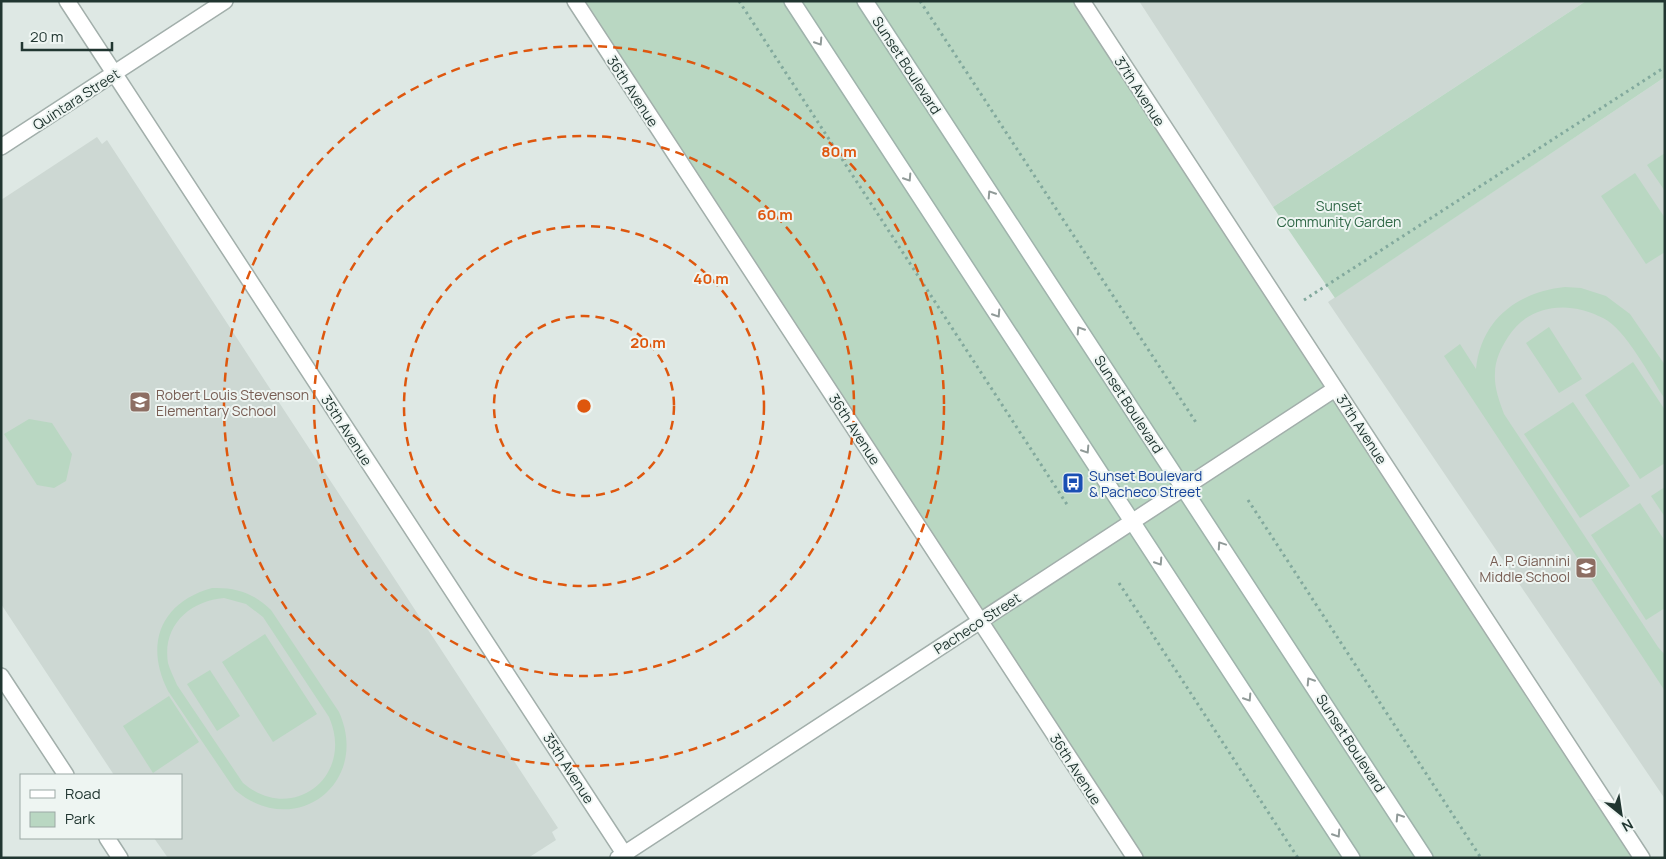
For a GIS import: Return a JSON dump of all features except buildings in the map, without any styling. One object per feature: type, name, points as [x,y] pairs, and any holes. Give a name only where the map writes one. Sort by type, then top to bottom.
[{"type":"street","name":"35th Avenue","points":[[67,1],[623,856]]},
{"type":"street","name":"Quintara Street","points":[[1,147],[225,1]]},
{"type":"street","name":"36th Avenue","points":[[575,1],[1135,858]]},
{"type":"street","points":[[792,1],[1352,858]]},
{"type":"street","name":"Sunset Boulevard","points":[[865,1],[1425,858]]},
{"type":"street","name":"37th Avenue","points":[[1082,1],[1642,858]]},
{"type":"street","name":"Pacheco Street","points":[[623,856],[1335,389]]},
{"type":"street","points":[[1,676],[65,774]]},
{"type":"street","points":[[108,839],[120,858]]},
{"type":"path","points":[[739,1],[1068,506]]},
{"type":"path","points":[[920,1],[1197,424]]},
{"type":"path","points":[[1285,312],[1665,67]]},
{"type":"path","points":[[1248,500],[1481,858]]},
{"type":"path","points":[[1119,583],[1298,858]]},
{"type":"shaded area","points":[[1139,1],[1586,1],[1273,207]]},
{"type":"shaded area","name":"A. P. Giannini Middle School","points":[[1665,77],[1665,799],[1328,302]]},
{"type":"shaded area","name":"Robert Louis Stevenson Elementary School","points":[[97,137],[102,144],[107,140],[558,828],[552,832],[556,840],[528,858],[168,858],[155,839],[182,839],[182,774],[113,774],[1,604],[1,200]]},
{"type":"green space","points":[[575,1],[1082,1],[1642,858],[1135,858]]},
{"type":"green space","name":"Sunset Community Garden","points":[[1586,1],[1665,1],[1665,77],[1335,298],[1273,207]]},
{"type":"green space","points":[[1665,153],[1665,191],[1647,165]]},
{"type":"green space","points":[[1635,173],[1665,218],[1665,252],[1646,264],[1601,196]]},
{"type":"green space","points":[[1565,287],[1581,288],[1606,296],[1630,314],[1665,365],[1665,399],[1637,354],[1612,324],[1590,312],[1564,307],[1538,312],[1517,326],[1508,337],[1497,359],[1495,368],[1497,393],[1504,414],[1665,655],[1665,691],[1444,356],[1460,344],[1476,369],[1479,351],[1485,336],[1494,322],[1505,311],[1532,295]]},
{"type":"green space","points":[[1549,327],[1582,379],[1559,393],[1526,343]]},
{"type":"green space","points":[[1633,362],[1665,410],[1665,463],[1640,479],[1585,395]]},
{"type":"green space","points":[[1573,402],[1630,486],[1580,518],[1524,434]]},
{"type":"green space","points":[[29,419],[52,423],[72,454],[66,481],[54,488],[37,485],[4,434]]},
{"type":"green space","points":[[1665,487],[1665,517],[1651,496]]},
{"type":"green space","points":[[1640,503],[1665,541],[1665,608],[1646,620],[1591,535]]},
{"type":"green space","points":[[212,588],[229,589],[244,592],[265,604],[271,610],[339,712],[346,738],[345,761],[336,781],[322,797],[303,806],[281,809],[258,804],[235,790],[168,691],[161,674],[158,641],[162,627],[169,614],[180,603]],"holes":[[[224,598],[246,604],[263,617],[329,717],[335,738],[334,758],[326,775],[314,788],[299,796],[281,799],[262,795],[243,783],[177,685],[168,663],[167,649],[169,637],[181,617],[190,610],[200,604]]]},
{"type":"green space","points":[[265,634],[317,714],[273,742],[222,662]]},
{"type":"green space","points":[[210,670],[240,716],[217,731],[187,684]]},
{"type":"green space","points":[[169,696],[199,742],[153,773],[123,726]]},
{"type":"place","name":"Robert Louis Stevenson Elementary School","points":[[140,402]]},
{"type":"place","name":"Sunset Boulevard & Pacheco Street","points":[[1073,483]]},
{"type":"place","name":"A. P. Giannini Middle School","points":[[1586,568]]}]
